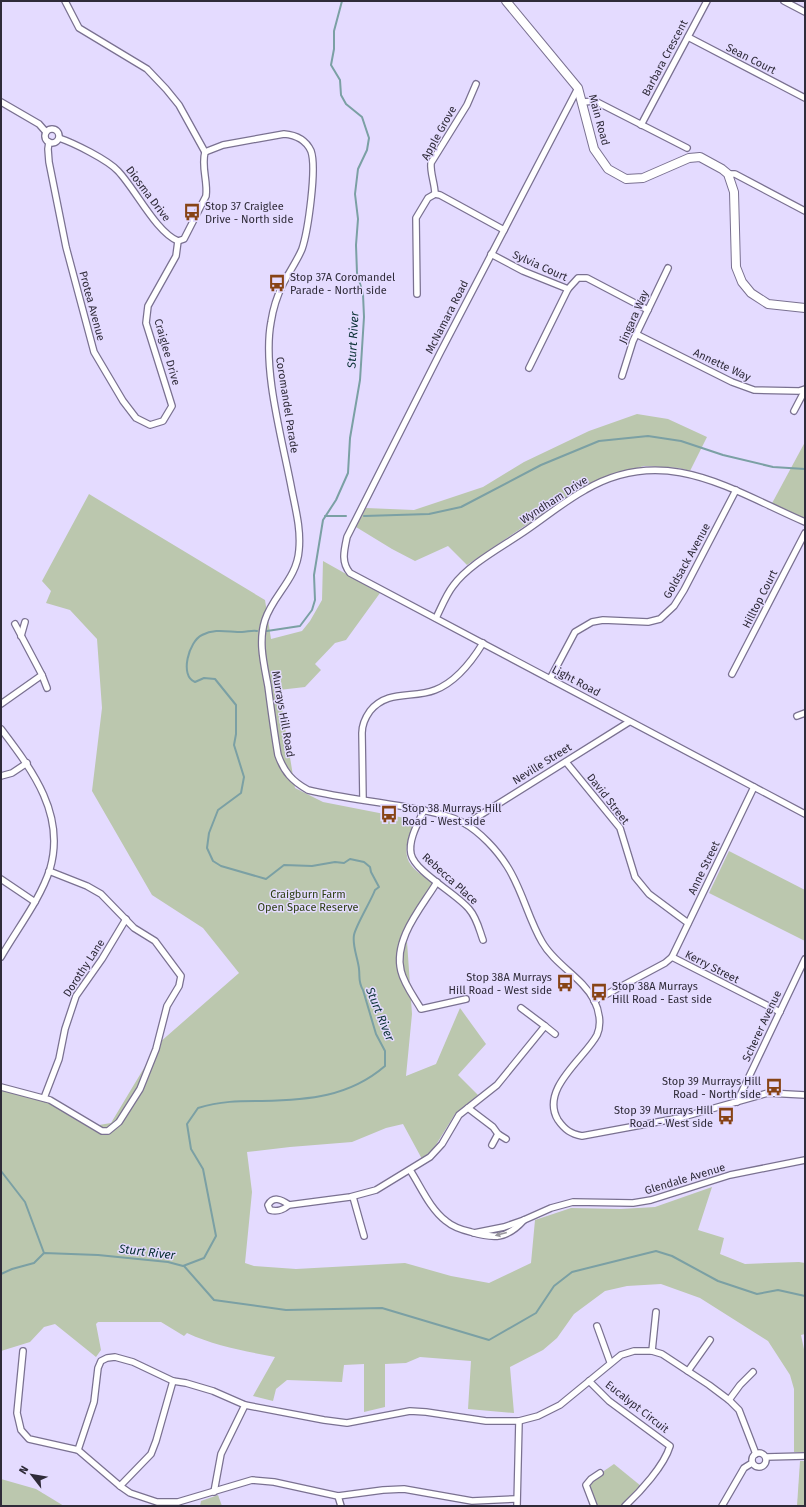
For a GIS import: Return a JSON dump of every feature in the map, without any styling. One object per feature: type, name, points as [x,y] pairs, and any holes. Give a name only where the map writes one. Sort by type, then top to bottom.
[{"type":"main road","name":"Main Road","points":[[506,1],[578,88],[583,102],[594,150],[608,170],[626,178],[643,178],[689,158],[700,157],[728,174]]},
{"type":"main road","points":[[728,174],[734,192],[736,267],[742,282],[751,293],[768,304],[805,308]]},
{"type":"street","points":[[65,1],[79,28],[146,69],[166,89],[179,105],[205,152]]},
{"type":"street","name":"Barbara Crescent","points":[[641,125],[707,1]]},
{"type":"street","points":[[784,1],[805,12]]},
{"type":"street","name":"Sean Court","points":[[688,37],[805,98]]},
{"type":"street","name":"Apple Grove","points":[[435,194],[431,163],[467,104],[476,84]]},
{"type":"street","name":"McNamara Road","points":[[344,560],[347,537],[491,254],[578,88]]},
{"type":"street","points":[[583,102],[595,101],[687,148]]},
{"type":"street","points":[[1,102],[39,124],[46,132],[46,139],[49,142],[56,142],[59,138],[56,130],[50,129],[46,132]]},
{"type":"street","name":"Coromandel Parade","points":[[205,152],[223,145],[284,134],[292,135],[305,143],[310,150],[312,159],[310,206],[305,237],[301,251],[277,298],[269,338],[272,387],[296,512],[300,537],[299,552],[294,572],[267,613],[264,626]]},
{"type":"street","name":"Diosma Drive","points":[[59,138],[71,142],[115,168],[164,232],[178,241]]},
{"type":"street","name":"Protea Avenue","points":[[49,142],[49,162],[66,247],[94,352],[123,401],[136,418],[150,425],[157,424],[163,421],[172,406]]},
{"type":"street","name":"Craiglee Drive","points":[[172,406],[146,323],[146,315],[148,306],[176,256],[178,241],[184,239],[206,196],[207,189],[203,160],[205,152]]},
{"type":"street","points":[[728,174],[735,174],[805,212]]},
{"type":"street","points":[[417,294],[416,218],[428,198],[435,194],[504,230]]},
{"type":"street","name":"Sylvia Court","points":[[491,254],[523,271],[568,288],[529,368]]},
{"type":"street","name":"Jingara Way","points":[[622,376],[636,334],[668,268]]},
{"type":"street","points":[[568,288],[578,278],[587,278],[648,310]]},
{"type":"street","name":"Annette Way","points":[[636,334],[732,382],[754,390],[805,390]]},
{"type":"street","points":[[794,411],[805,390]]},
{"type":"street","name":"Wyndham Drive","points":[[436,618],[453,586],[470,569],[586,489],[610,478],[644,469],[679,471],[736,490],[805,522]]},
{"type":"street","name":"Goldsack Avenue","points":[[550,679],[575,632],[592,622],[603,620],[648,622],[660,619],[674,606],[684,590],[736,490]]},
{"type":"street","name":"Hilltop Court","points":[[732,674],[805,533]]},
{"type":"street","name":"Light Road","points":[[344,560],[345,567],[350,573],[805,814]]},
{"type":"street","points":[[21,636],[25,622]]},
{"type":"street","points":[[15,624],[42,675],[47,688]]},
{"type":"street","name":"Murrays Hill Road","points":[[264,626],[262,642],[278,754],[283,768],[297,784],[308,790],[424,810],[456,819],[466,824],[493,848],[506,864],[517,883],[543,944],[553,957],[589,991],[594,1000],[600,1018],[597,1035],[562,1078],[556,1094],[556,1116],[562,1126],[571,1134],[582,1136],[679,1118],[768,1094],[805,1094]]},
{"type":"street","points":[[363,800],[362,725],[366,716],[379,702],[388,698],[435,691],[447,684],[458,675],[483,643]]},
{"type":"street","points":[[1,704],[42,675]]},
{"type":"street","points":[[797,716],[805,713]]},
{"type":"street","name":"Neville Street","points":[[466,824],[629,722]]},
{"type":"street","points":[[1,729],[27,763],[42,787],[52,817],[54,852],[49,871],[34,902],[1,957]]},
{"type":"street","name":"David Street","points":[[566,762],[620,828],[635,877],[649,894],[688,922]]},
{"type":"street","points":[[1,776],[12,773],[27,763]]},
{"type":"street","name":"Anne Street","points":[[672,957],[754,787]]},
{"type":"street","name":"Rebecca Place","points":[[424,810],[413,836],[411,854],[414,863],[421,870],[456,895],[468,908],[476,918],[483,940]]},
{"type":"street","points":[[1,1087],[44,1098],[102,1131],[108,1131],[119,1122],[131,1105],[148,1072],[167,1006],[179,986],[181,976],[155,941],[134,928],[111,902],[94,889],[49,871]]},
{"type":"street","points":[[1,879],[34,902]]},
{"type":"street","points":[[438,882],[402,941],[401,970],[409,990],[421,1009],[466,999]]},
{"type":"street","name":"Dorothy Lane","points":[[44,1098],[59,1059],[65,1028],[76,996],[102,959],[126,919]]},
{"type":"street","name":"Kerry Street","points":[[594,1000],[665,963],[672,957],[780,1012]]},
{"type":"street","name":"Scherer Avenue","points":[[737,1102],[805,959]]},
{"type":"street","points":[[521,1008],[555,1034]]},
{"type":"street","points":[[289,1205],[353,1197],[376,1190],[410,1170],[437,1150],[459,1115],[497,1085],[545,1026]]},
{"type":"street","points":[[468,1108],[506,1139]]},
{"type":"street","points":[[492,1145],[498,1134]]},
{"type":"street","name":"Glendale Avenue","points":[[410,1170],[433,1208],[445,1221],[459,1229],[474,1233],[489,1231],[524,1220],[551,1208],[573,1202],[633,1203],[651,1200],[730,1175],[805,1160]]},
{"type":"street","points":[[353,1197],[364,1236]]},
{"type":"street","points":[[652,1351],[656,1312]]},
{"type":"street","points":[[597,1326],[610,1362]]},
{"type":"street","points":[[688,1371],[710,1340]]},
{"type":"street","points":[[23,1351],[17,1412],[21,1430],[29,1439],[78,1450],[130,1493],[157,1502],[178,1502],[252,1480],[274,1482],[338,1496],[383,1490],[404,1489],[472,1501],[516,1499]]},
{"type":"street","points":[[78,1450],[94,1402],[98,1368],[101,1361],[107,1358],[122,1359],[133,1362],[173,1381],[186,1383],[213,1391],[245,1405],[324,1420],[347,1423],[410,1411],[486,1421],[519,1421],[538,1416],[560,1405],[589,1382],[610,1362],[621,1355],[634,1351],[652,1351],[662,1354],[729,1400],[739,1410],[756,1454]]},
{"type":"street","points":[[729,1400],[740,1385],[753,1372]]},
{"type":"street","points":[[120,1486],[151,1454],[173,1381]]},
{"type":"street","name":"Eucalypt Circuit","points":[[589,1382],[609,1401],[670,1446],[668,1452],[652,1476],[625,1506]]},
{"type":"street","points":[[214,1492],[221,1454],[245,1405]]},
{"type":"street","points":[[517,1506],[519,1421]]},
{"type":"street","points":[[752,1463],[752,1458],[756,1454],[761,1453],[766,1457],[805,1456]]},
{"type":"street","points":[[752,1463],[755,1467],[762,1467],[766,1464],[766,1457]]},
{"type":"street","points":[[722,1506],[744,1468],[752,1463]]},
{"type":"street","points":[[594,1506],[586,1485],[591,1479],[600,1474]]},
{"type":"street","points":[[338,1496],[341,1506]]},
{"type":"green space","points":[[637,414],[668,419],[707,437],[690,471],[679,468],[644,466],[608,477],[569,496],[467,565],[448,546],[415,561],[356,527],[366,508],[414,510],[483,487],[524,462],[589,431]]},
{"type":"green space","points":[[805,442],[805,518],[770,507]]},
{"type":"green space","name":"Craigburn Farm Open Space Reserve","points":[[89,494],[265,600],[271,639],[302,631],[310,621],[322,600],[323,561],[380,593],[346,640],[335,643],[315,664],[321,670],[305,687],[279,690],[295,788],[323,802],[415,820],[407,842],[408,860],[421,875],[433,883],[406,927],[412,1014],[406,1076],[436,1064],[460,1008],[486,1044],[458,1075],[478,1095],[455,1114],[434,1148],[422,1159],[403,1124],[386,1128],[352,1142],[247,1152],[252,1192],[245,1263],[254,1266],[296,1269],[405,1263],[451,1276],[489,1283],[531,1263],[535,1220],[571,1208],[621,1209],[655,1207],[712,1187],[698,1230],[724,1238],[720,1254],[745,1264],[805,1263],[805,1334],[801,1335],[805,1354],[805,1452],[794,1452],[794,1389],[790,1375],[768,1341],[700,1298],[661,1284],[627,1286],[605,1291],[574,1314],[557,1338],[543,1350],[510,1367],[514,1413],[468,1409],[471,1361],[420,1357],[406,1363],[385,1364],[385,1407],[364,1412],[364,1364],[344,1365],[342,1382],[287,1380],[276,1389],[273,1401],[253,1396],[275,1357],[219,1345],[187,1333],[184,1336],[161,1322],[98,1322],[96,1324],[101,1350],[96,1357],[55,1324],[44,1327],[30,1342],[1,1351],[1,1088],[39,1096],[93,1126],[111,1123],[159,1043],[239,973],[203,928],[152,895],[92,791],[102,708],[97,639],[70,610],[46,603],[51,591],[42,581]]},
{"type":"green space","points":[[729,851],[805,890],[805,941],[709,893]]},
{"type":"green space","points":[[800,1461],[805,1461],[805,1506],[797,1506]]},
{"type":"green space","points":[[614,1464],[641,1486],[622,1506],[598,1506],[588,1482]]},
{"type":"green space","points":[[1,1479],[36,1489],[64,1506],[1,1506]]},
{"type":"green space","points":[[218,1495],[222,1506],[200,1506],[201,1501]]},
{"type":"waterway","name":"Sturt River","points":[[267,631],[300,626],[312,610],[315,600],[314,575],[323,520],[336,500],[348,473],[350,438],[360,380],[364,317],[363,294],[357,273],[356,245],[358,219],[355,194],[358,169],[367,150],[369,138],[362,117],[346,104],[341,95],[340,80],[331,65],[334,49],[334,31],[342,1]]},
{"type":"waterway","points":[[364,516],[429,514],[461,507],[541,465],[599,441],[648,436],[681,441],[723,455],[773,467],[805,469]]},
{"type":"waterway","points":[[325,516],[346,516]]},
{"type":"waterway","name":"Sturt River","points":[[1,1274],[12,1269],[34,1263],[44,1253],[98,1255],[168,1262],[183,1266],[204,1258],[216,1236],[203,1169],[191,1149],[187,1124],[198,1108],[230,1102],[312,1098],[327,1095],[357,1084],[385,1066],[385,1051],[376,1034],[360,984],[354,943],[354,935],[358,925],[375,890],[379,887],[370,867],[364,862],[350,859],[344,863],[335,862],[312,866],[284,865],[266,879],[221,866],[213,861],[207,848],[209,833],[218,810],[241,793],[244,777],[234,745],[236,734],[236,705],[215,679],[204,678],[195,682],[190,679],[187,666],[188,658],[197,638],[207,633],[217,631],[257,631]]},
{"type":"waterway","points":[[1,1171],[25,1202],[44,1253]]},
{"type":"waterway","points":[[184,1266],[214,1300],[286,1310],[382,1308],[489,1340],[536,1313],[554,1286],[572,1272],[656,1251],[672,1256],[718,1281],[757,1294],[778,1290],[805,1296]]},
{"type":"place","name":"Stop 37 Craiglee Drive - North side","points":[[192,212]]},
{"type":"place","name":"Stop 37A Coromandel Parade - North side","points":[[277,283]]},
{"type":"place","name":"Stop 38 Murrays Hill Road - West side","points":[[389,814]]},
{"type":"place","name":"Stop 38A Murrays Hill Road - West side","points":[[565,983]]},
{"type":"place","name":"Stop 38A Murrays Hill Road - East side","points":[[599,992]]},
{"type":"place","name":"Stop 39 Murrays Hill Road - North side","points":[[774,1087]]},
{"type":"place","name":"Stop 39 Murrays Hill Road - West side","points":[[726,1116]]}]
